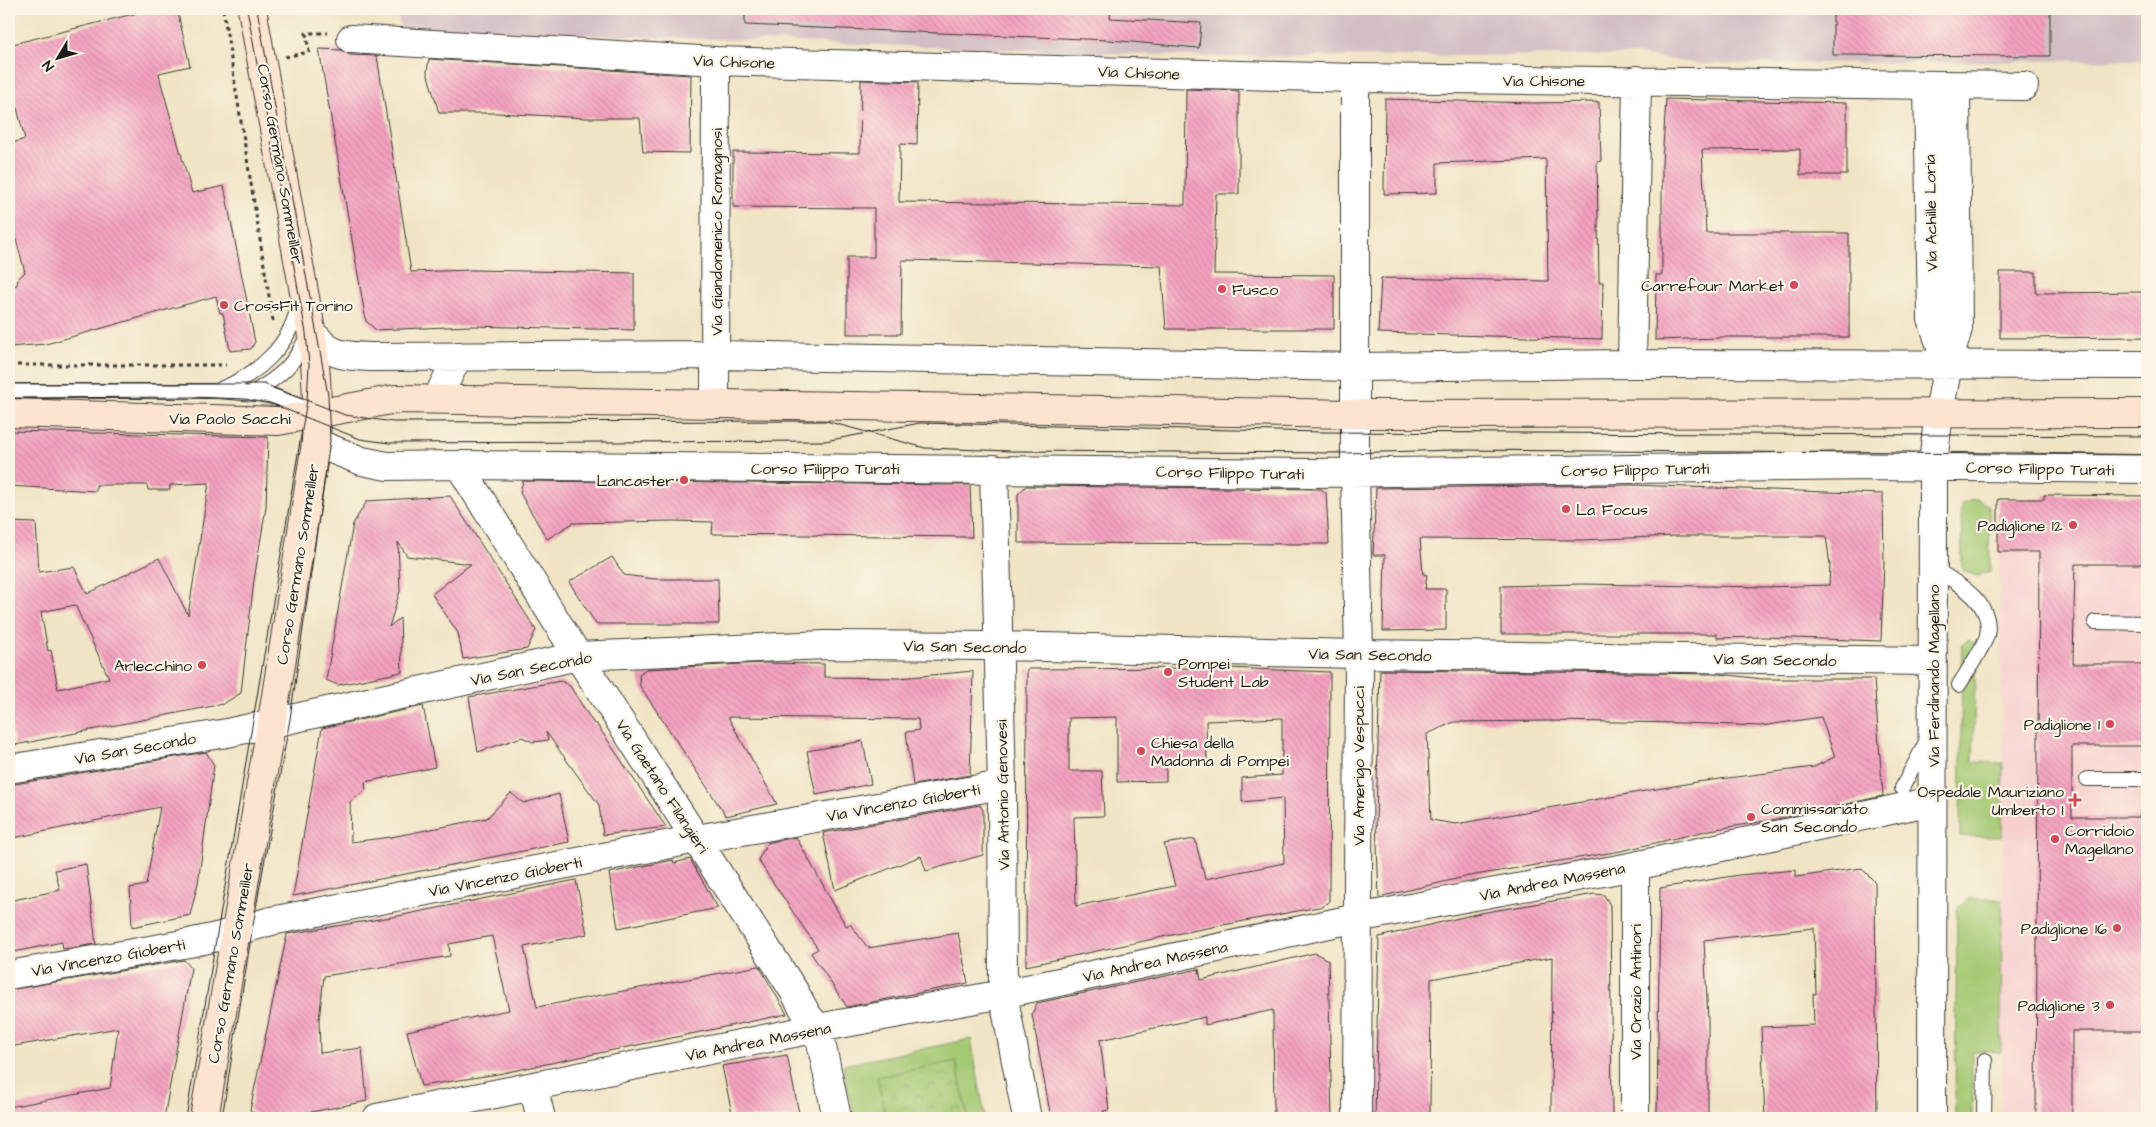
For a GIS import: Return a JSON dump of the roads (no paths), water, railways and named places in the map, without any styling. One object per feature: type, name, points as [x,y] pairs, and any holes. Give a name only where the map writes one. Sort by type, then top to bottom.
[{"type":"main road","name":"Corso Germano Sommeiller","points":[[204,1118],[271,724],[316,443],[311,415],[318,375],[313,332],[302,283],[252,9]]},
{"type":"main road","points":[[311,415],[396,398],[1357,414],[2147,413]]},
{"type":"main road","name":"Via Paolo Sacchi","points":[[9,413],[278,421],[311,415]]},
{"type":"street","name":"Via Chisone","points":[[344,36],[716,61],[1355,78],[1928,85]]},
{"type":"street","name":"Via Giandomenico Romagnosi","points":[[715,404],[716,61]]},
{"type":"street","points":[[1355,78],[1357,414]]},
{"type":"street","points":[[1632,364],[1637,80]]},
{"type":"street","points":[[1928,85],[2024,86]]},
{"type":"street","name":"Via Achille Loria","points":[[1928,85],[1932,319],[1947,366]]},
{"type":"street","name":"Via Achille Loria","points":[[1938,413],[1947,366],[1958,329],[1956,86]]},
{"type":"street","points":[[313,332],[329,349],[343,355],[716,355],[1356,367],[1632,364],[2147,365]]},
{"type":"street","points":[[437,399],[458,356]]},
{"type":"street","name":"Via Ferdinando Magellano","points":[[1932,1118],[1933,466],[1938,413]]},
{"type":"street","name":"Via Amerigo Vespucci","points":[[1357,414],[1355,472],[1359,654],[1357,1118]]},
{"type":"street","name":"Corso Filippo Turati","points":[[316,443],[362,461],[387,466],[1355,472],[1933,466],[2147,469]]},
{"type":"street","name":"Via Gaetano Filangieri","points":[[459,465],[476,488],[578,656],[794,991],[807,1015],[818,1028],[836,1118]]},
{"type":"street","name":"Via Antonio Genovesi","points":[[994,469],[1002,785],[1004,994],[1027,1118]]},
{"type":"street","name":"Via San Secondo","points":[[9,769],[271,724],[578,656],[825,645],[998,646],[1359,654],[1932,661]]},
{"type":"street","name":"Via Vincenzo Gioberti","points":[[9,974],[189,943],[271,920],[697,839],[1002,785]]},
{"type":"street","name":"Via Andrea Massena","points":[[377,1118],[818,1028],[1004,994],[1357,918],[1635,866],[1932,801]]},
{"type":"street","name":"Via Orazio Antinori","points":[[1635,866],[1635,1118]]},
{"type":"street","points":[[533,1086],[541,1118]]},
{"type":"lane","points":[[216,391],[241,381],[275,354],[288,334],[298,310],[302,283]]},
{"type":"lane","points":[[252,393],[272,382],[286,371],[313,332]]},
{"type":"lane","name":"Via Paolo Sacchi","points":[[9,391],[216,391],[252,393],[270,395],[311,415]]},
{"type":"lane","points":[[1933,568],[1962,585],[1986,612],[1987,635],[1959,685]]},
{"type":"lane","points":[[2095,622],[2147,623]]},
{"type":"lane","points":[[1902,788],[1925,744]]},
{"type":"lane","points":[[2087,779],[2147,779]]},
{"type":"lane","points":[[1984,1118],[1985,1060]]},
{"type":"tram line","points":[[186,1118],[307,400],[309,365],[306,333],[247,9]]},
{"type":"tram line","points":[[222,1118],[253,925],[290,719],[330,441],[328,395],[257,9]]},
{"type":"tram line","points":[[9,384],[264,384],[345,415],[393,422],[826,421],[925,448],[1011,451],[1345,453],[1455,450],[2147,455]]},
{"type":"tram line","points":[[9,398],[192,397],[245,399],[275,405],[360,439],[389,443],[825,441],[920,423],[1323,432],[2147,436]]},
{"type":"place","name":"Carrefour Market","points":[[1794,285]]},
{"type":"place","name":"Fusco","points":[[1222,289]]},
{"type":"place","name":"CrossFit Torino","points":[[224,305]]},
{"type":"place","name":"Lancaster","points":[[684,480]]},
{"type":"place","name":"La Focus","points":[[1566,509]]},
{"type":"place","name":"Padiglione 12","points":[[2073,525]]},
{"type":"place","name":"Arlecchino","points":[[202,665]]},
{"type":"place","name":"Pompei Student Lab","points":[[1168,672]]},
{"type":"place","name":"Padiglione 1","points":[[2110,724]]},
{"type":"place","name":"Chiesa della Madonna di Pompei","points":[[1141,751]]},
{"type":"place","name":"Ospedale Mauriziano Umberto I","points":[[2075,800]]},
{"type":"place","name":"Commissariato San Secondo","points":[[1751,817]]},
{"type":"place","name":"Corridoio Magellano","points":[[2055,839]]},
{"type":"place","name":"Padiglione 16","points":[[2117,928]]},
{"type":"place","name":"Padiglione 3","points":[[2110,1005]]}]
